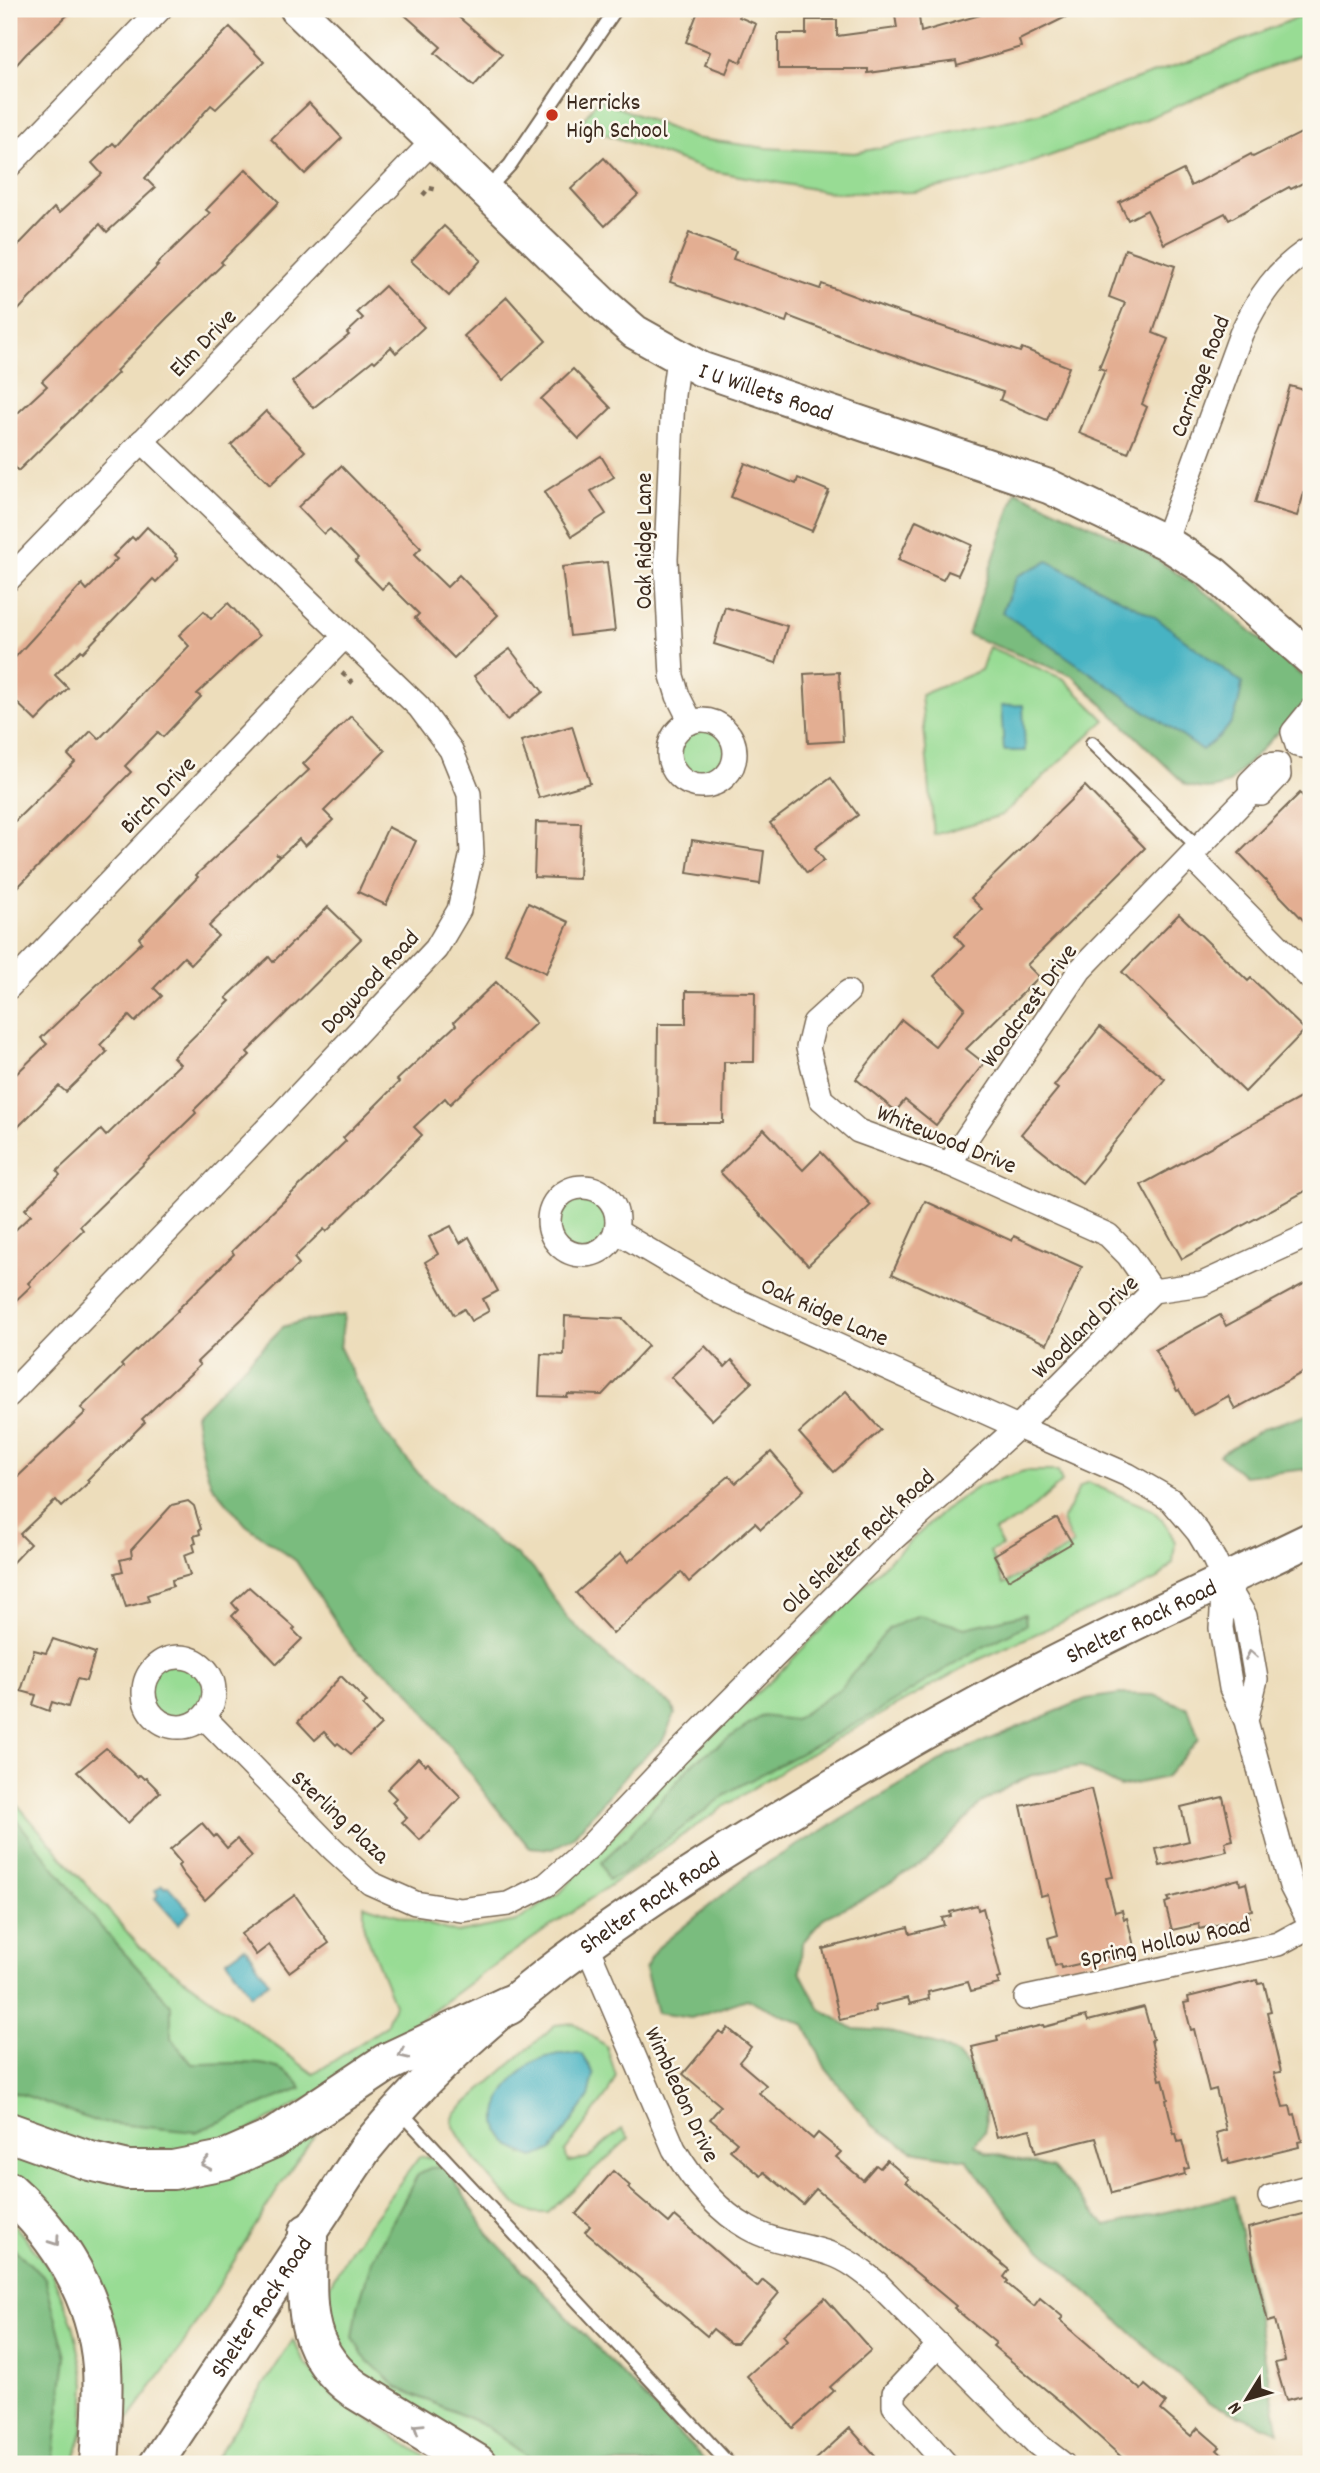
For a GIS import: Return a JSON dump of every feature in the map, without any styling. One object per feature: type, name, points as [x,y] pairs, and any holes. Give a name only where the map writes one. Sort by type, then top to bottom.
[{"type":"highway","points":[[9,2132],[90,2161],[128,2170],[173,2170],[224,2160],[272,2139],[386,2063],[509,2005]]},
{"type":"highway","points":[[9,2191],[54,2240],[78,2280],[95,2323],[102,2377],[99,2464]]},
{"type":"highway","points":[[308,2233],[309,2316],[313,2336],[325,2361],[356,2390],[477,2464]]},
{"type":"main road","name":"I U Willets Road","points":[[297,9],[635,332],[701,369],[1050,487],[1165,542],[1213,573],[1311,659]]},
{"type":"main road","name":"Shelter Rock Road","points":[[156,2464],[350,2170],[398,2109],[435,2070],[509,2005],[671,1885],[863,1766],[971,1706],[1311,1539]]},
{"type":"street","points":[[9,166],[160,9]]},
{"type":"street","name":"Elm Drive","points":[[9,579],[433,141]]},
{"type":"street","name":"Carriage Road","points":[[1165,542],[1241,334],[1255,304],[1281,270],[1311,248]]},
{"type":"street","name":"Oak Ridge Lane","points":[[678,358],[673,406],[666,559],[672,676],[691,722]]},
{"type":"street","name":"Dogwood Road","points":[[9,1395],[283,1112],[436,949],[459,910],[472,853],[468,794],[451,750],[419,707],[142,442]]},
{"type":"street","name":"Birch Drive","points":[[9,987],[344,637]]},
{"type":"street","points":[[1304,744],[1293,732],[1311,710]]},
{"type":"street","name":"Woodcrest Drive","points":[[949,1164],[1080,971],[1251,793],[1250,782],[1253,778],[1267,765],[1278,764],[1304,744]]},
{"type":"street","points":[[1195,853],[1311,979]]},
{"type":"street","name":"Whitewood Drive","points":[[848,992],[814,1023],[808,1048],[821,1098],[858,1131],[949,1164],[1108,1235],[1128,1255],[1153,1291]]},
{"type":"street","name":"Oak Ridge Lane","points":[[616,1231],[721,1293],[1018,1427]]},
{"type":"street","name":"Woodland Drive","points":[[1018,1427],[1153,1291],[1202,1284],[1311,1234]]},
{"type":"street","points":[[1018,1427],[1128,1475],[1171,1500],[1198,1532],[1214,1559],[1245,1616],[1256,1679],[1246,1721],[1291,1886],[1311,1926]]},
{"type":"street","name":"Old Shelter Rock Road","points":[[546,1885],[588,1847],[883,1548],[1018,1427]]},
{"type":"street","name":"Sterling Plaza","points":[[204,1717],[333,1849],[370,1883],[415,1903],[461,1910],[508,1904],[546,1885]]},
{"type":"street","name":"Spring Hollow Road","points":[[1026,1998],[1278,1944],[1311,1926]]},
{"type":"street","name":"Wimbledon Drive","points":[[587,1946],[674,2149],[691,2177],[720,2209],[749,2229],[783,2242],[832,2254],[853,2265],[877,2283],[1037,2444],[1063,2464]]},
{"type":"street","points":[[1270,2197],[1311,2186]]},
{"type":"street","points":[[939,2345],[894,2393],[894,2406],[946,2464]]},
{"type":"lane","points":[[486,192],[510,165],[616,9]]},
{"type":"lane","points":[[1092,743],[1195,853]]},
{"type":"lane","points":[[398,2109],[729,2464]]},
{"type":"path","points":[[423,195],[429,188],[438,190]]},
{"type":"path","points":[[342,673],[353,683]]},
{"type":"green space","points":[[1311,12],[1311,50],[1103,137],[990,177],[914,192],[835,193],[707,170],[580,125],[598,99],[693,138],[766,148],[855,153],[1039,114],[1208,54]]},
{"type":"green space","points":[[1016,491],[1138,547],[1212,597],[1311,684],[1311,698],[1229,783],[1208,789],[1186,785],[1073,676],[968,635]]},
{"type":"green space","points":[[989,647],[1064,679],[1105,720],[1002,815],[934,835],[921,695],[981,670]]},
{"type":"green space","points":[[702,720],[725,730],[735,753],[725,776],[702,786],[679,776],[669,753],[679,730]]},
{"type":"green space","points":[[576,1187],[590,1187],[602,1192],[612,1202],[617,1221],[612,1240],[602,1250],[590,1255],[576,1255],[564,1250],[554,1240],[549,1228],[549,1214],[554,1202],[564,1192]]},
{"type":"green space","points":[[344,1315],[340,1348],[384,1432],[423,1479],[477,1526],[533,1568],[567,1618],[616,1664],[672,1705],[675,1714],[663,1740],[632,1768],[573,1837],[552,1849],[529,1847],[489,1799],[405,1686],[353,1648],[296,1561],[246,1525],[211,1484],[202,1455],[195,1415],[283,1327]]},
{"type":"green space","points":[[1311,1413],[1311,1468],[1244,1476],[1219,1455],[1264,1428]]},
{"type":"green space","points":[[1024,1471],[1058,1471],[1062,1482],[1020,1519],[994,1531],[1002,1546],[990,1552],[1004,1584],[1073,1545],[1062,1521],[1079,1488],[1087,1482],[1153,1510],[1167,1526],[1175,1542],[1173,1563],[1158,1579],[978,1660],[788,1766],[725,1806],[487,1970],[331,2086],[220,2146],[168,2160],[9,2124],[9,1795],[140,1947],[314,2074],[386,2026],[394,2004],[364,1929],[364,1905],[457,1933],[517,1921],[560,1893],[686,1758],[773,1679],[882,1567],[948,1507],[979,1486]]},
{"type":"green space","points":[[1025,1614],[1026,1625],[966,1656],[874,1714],[732,1790],[623,1873],[608,1880],[601,1862],[628,1837],[695,1761],[762,1716],[794,1720],[841,1688],[889,1628],[919,1615],[965,1628]]},
{"type":"green space","points":[[179,1657],[204,1667],[214,1692],[204,1717],[179,1727],[154,1717],[144,1692],[154,1667]]},
{"type":"green space","points":[[1120,1694],[1154,1695],[1188,1708],[1199,1739],[1166,1777],[1120,1787],[1080,1766],[1032,1775],[1013,1784],[980,1804],[928,1859],[865,1898],[825,1917],[802,1943],[800,1972],[819,2008],[854,2029],[887,2031],[941,2046],[958,2055],[970,2069],[985,2109],[984,2132],[975,2144],[986,2152],[1053,2168],[1106,2226],[1234,2196],[1279,2432],[1208,2403],[1023,2233],[967,2160],[912,2151],[872,2125],[826,2069],[805,2025],[747,1999],[691,2018],[657,2013],[645,1969],[655,1950],[750,1873],[951,1755],[1086,1699]]},
{"type":"green space","points":[[9,1810],[101,1927],[171,2005],[171,2038],[192,2064],[267,2065],[292,2077],[301,2088],[196,2132],[97,2122],[9,2091]]},
{"type":"green space","points":[[574,2023],[607,2047],[616,2076],[608,2093],[565,2152],[568,2162],[588,2158],[622,2129],[629,2138],[548,2213],[535,2213],[521,2207],[498,2187],[465,2145],[452,2122],[455,2113],[555,2025]],"holes":[[[589,2097],[551,2151],[523,2154]]]},
{"type":"green space","points":[[323,2123],[283,2181],[183,2344],[110,2444],[111,2380],[9,2173],[9,2142],[86,2172]]},
{"type":"green space","points":[[420,2156],[434,2158],[446,2167],[398,2388],[483,2424],[538,2464],[498,2464],[377,2390],[339,2357],[327,2327],[326,2292],[351,2248]]},
{"type":"green space","points":[[446,2167],[488,2234],[708,2464],[538,2464],[483,2424],[398,2388],[363,2356],[353,2337],[358,2306],[372,2260],[418,2174],[430,2168]]},
{"type":"green space","points":[[9,2218],[50,2269],[73,2324],[86,2384],[83,2431],[74,2464],[9,2464]]},
{"type":"green space","points":[[9,2244],[45,2278],[66,2357],[53,2464],[9,2464]]},
{"type":"green space","points":[[293,2340],[305,2363],[336,2399],[437,2464],[401,2464],[376,2459],[304,2455],[269,2464],[212,2464]]},
{"type":"water","points":[[1048,561],[1155,617],[1242,683],[1235,714],[1220,736],[1202,750],[1002,612],[1017,576]]},
{"type":"water","points":[[1023,705],[1025,751],[1004,751],[1001,706]]},
{"type":"water","points":[[162,1885],[165,1888],[168,1886],[191,1912],[178,1924],[155,1898],[158,1895],[155,1891]]},
{"type":"water","points":[[245,1947],[269,1982],[251,1995],[227,1960]]},
{"type":"water","points":[[558,2054],[581,2054],[594,2074],[589,2097],[551,2151],[534,2157],[516,2149],[504,2139],[498,2127],[500,2101],[508,2087],[535,2061]]},
{"type":"building","points":[[9,9],[74,9],[9,73]]},
{"type":"building","points":[[398,9],[449,9],[502,54],[474,86],[435,53],[441,47]]},
{"type":"building","points":[[699,9],[742,9],[739,17],[756,24],[741,62],[732,58],[726,73],[705,65],[710,52],[686,42]]},
{"type":"building","points":[[894,9],[918,9],[921,32],[980,15],[978,9],[1082,9],[1019,40],[1021,47],[957,66],[956,61],[868,73],[868,69],[778,69],[778,34],[806,34],[806,20],[837,20],[837,36],[897,28]]},
{"type":"building","points":[[230,27],[264,62],[216,109],[211,105],[145,178],[155,188],[107,232],[100,224],[9,320],[9,255],[54,208],[59,213],[102,174],[92,163],[113,143],[116,146]]},
{"type":"building","points":[[309,103],[342,138],[305,174],[271,139]]},
{"type":"building","points":[[1311,128],[1311,179],[1291,189],[1289,187],[1229,220],[1225,213],[1164,244],[1147,210],[1128,220],[1119,202],[1183,170],[1191,186],[1251,154],[1253,157]]},
{"type":"building","points":[[604,158],[638,195],[605,226],[571,189]]},
{"type":"building","points":[[246,169],[279,202],[221,262],[223,264],[116,371],[118,373],[18,471],[9,460],[9,421],[47,386],[42,381],[210,213],[206,210]]},
{"type":"building","points":[[444,226],[481,260],[449,296],[411,261]]},
{"type":"building","points":[[689,233],[736,251],[733,259],[820,289],[822,284],[1020,352],[1022,348],[1069,367],[1047,420],[1000,400],[1003,392],[788,316],[786,322],[670,282]]},
{"type":"building","points":[[1125,249],[1175,266],[1153,333],[1168,339],[1142,404],[1147,407],[1128,453],[1079,433],[1105,370],[1099,368],[1125,303],[1109,297]]},
{"type":"building","points":[[385,286],[424,327],[396,353],[391,347],[313,408],[292,382],[349,335],[347,333],[363,318],[357,312]]},
{"type":"building","points":[[507,297],[546,341],[503,380],[464,336]]},
{"type":"building","points":[[573,369],[611,408],[579,439],[541,399]]},
{"type":"building","points":[[1290,386],[1311,392],[1311,470],[1297,516],[1255,503]]},
{"type":"building","points":[[266,411],[305,451],[270,485],[231,445]]},
{"type":"building","points":[[601,456],[614,477],[591,491],[606,514],[572,536],[544,492]]},
{"type":"building","points":[[745,463],[796,484],[798,478],[829,491],[812,531],[731,497]]},
{"type":"building","points":[[341,466],[421,548],[414,555],[447,587],[459,575],[498,615],[454,658],[415,618],[419,614],[388,583],[382,589],[355,561],[358,558],[330,529],[324,534],[298,507]]},
{"type":"building","points":[[916,520],[972,545],[958,575],[948,571],[943,580],[898,560]]},
{"type":"building","points":[[147,527],[178,559],[156,582],[153,579],[83,652],[81,650],[55,675],[68,688],[36,721],[9,695],[9,664],[82,584],[87,590],[117,559],[113,556],[132,537],[135,540]]},
{"type":"building","points":[[607,562],[615,631],[570,636],[562,567]]},
{"type":"building","points":[[228,603],[259,636],[197,694],[201,697],[163,737],[158,732],[125,766],[131,772],[9,896],[9,827],[75,762],[68,755],[91,731],[99,739],[189,646],[179,635],[204,611],[211,619]]},
{"type":"building","points":[[725,607],[787,626],[776,663],[714,644]]},
{"type":"building","points":[[510,649],[543,692],[507,720],[474,676]]},
{"type":"building","points":[[839,672],[843,741],[808,743],[804,674]]},
{"type":"building","points":[[351,716],[385,751],[324,811],[333,820],[305,846],[299,839],[280,856],[276,854],[279,857],[209,926],[218,936],[191,964],[184,957],[154,988],[162,996],[135,1022],[129,1016],[100,1045],[107,1052],[66,1092],[59,1086],[9,1136],[9,1081],[47,1044],[41,1038],[142,942],[139,938],[198,877],[196,875],[309,770],[303,764]]},
{"type":"building","points":[[572,726],[590,783],[539,798],[521,741]]},
{"type":"building","points":[[831,778],[858,815],[815,848],[824,860],[807,873],[770,823]]},
{"type":"building","points":[[1085,786],[1145,848],[1027,965],[1039,977],[966,1049],[984,1063],[936,1125],[905,1100],[896,1111],[856,1079],[902,1020],[935,1046],[965,1008],[934,976],[964,946],[955,936],[982,909],[971,898]]},
{"type":"building","points":[[1300,793],[1311,805],[1311,928],[1239,853]]},
{"type":"building","points":[[536,822],[581,823],[579,879],[534,877]]},
{"type":"building","points":[[388,827],[416,841],[386,905],[358,892]]},
{"type":"building","points":[[692,840],[764,851],[760,884],[687,873]]},
{"type":"building","points":[[528,903],[569,922],[546,973],[505,953]]},
{"type":"building","points":[[328,907],[361,939],[247,1052],[250,1055],[194,1110],[196,1113],[80,1226],[83,1230],[28,1283],[31,1286],[9,1307],[9,1236],[31,1215],[25,1209],[60,1175],[57,1171],[101,1130],[106,1136],[180,1064],[173,1057],[230,1001],[226,998],[269,957],[273,962]]},
{"type":"building","points":[[1179,914],[1248,981],[1251,978],[1305,1030],[1245,1092],[1122,972]]},
{"type":"building","points":[[496,982],[536,1023],[450,1104],[445,1098],[414,1127],[422,1135],[326,1232],[324,1229],[294,1258],[299,1264],[197,1362],[200,1365],[142,1419],[145,1422],[87,1480],[89,1482],[62,1507],[56,1500],[20,1534],[30,1544],[9,1566],[9,1485],[86,1412],[81,1408],[123,1367],[121,1365],[234,1254],[232,1251],[346,1141],[343,1138],[399,1082],[397,1080],[456,1025],[454,1022]]},
{"type":"building","points":[[686,991],[755,992],[754,1062],[724,1062],[723,1123],[657,1123],[658,1024],[686,1024]]},
{"type":"building","points":[[1100,1027],[1165,1079],[1082,1183],[1021,1134],[1058,1089],[1054,1086]]},
{"type":"building","points":[[1311,1092],[1311,1188],[1182,1259],[1141,1185]]},
{"type":"building","points":[[764,1129],[803,1170],[821,1152],[871,1205],[808,1265],[720,1172]]},
{"type":"building","points":[[925,1201],[1012,1241],[1014,1236],[1082,1267],[1047,1344],[892,1274]]},
{"type":"building","points":[[451,1226],[460,1243],[469,1237],[498,1291],[483,1299],[489,1311],[471,1321],[464,1309],[454,1315],[425,1262],[438,1254],[429,1237]]},
{"type":"building","points":[[1311,1280],[1311,1368],[1235,1409],[1228,1396],[1193,1415],[1155,1350],[1220,1315],[1226,1326]]},
{"type":"building","points":[[565,1316],[623,1319],[648,1346],[602,1395],[539,1396],[541,1354],[564,1355]]},
{"type":"building","points":[[705,1346],[725,1367],[732,1360],[752,1382],[712,1420],[671,1377]]},
{"type":"building","points":[[846,1391],[881,1430],[834,1472],[799,1433]]},
{"type":"building","points":[[771,1452],[804,1490],[761,1529],[755,1523],[689,1582],[681,1572],[613,1634],[576,1593],[621,1553],[628,1562],[729,1476],[736,1483]]},
{"type":"building","points":[[188,1501],[194,1506],[201,1529],[200,1534],[194,1536],[195,1551],[184,1555],[190,1575],[172,1580],[173,1586],[147,1595],[149,1601],[126,1607],[115,1573],[123,1571],[120,1560],[132,1557],[131,1550],[172,1505]]},
{"type":"building","points":[[1057,1518],[1072,1543],[1008,1580],[994,1555]]},
{"type":"building","points":[[249,1587],[295,1628],[293,1630],[302,1639],[277,1664],[232,1616],[238,1610],[232,1603]]},
{"type":"building","points":[[53,1639],[95,1653],[86,1681],[77,1679],[68,1707],[52,1702],[49,1711],[33,1705],[36,1695],[21,1691],[34,1650],[46,1653]]},
{"type":"building","points":[[341,1676],[367,1702],[363,1706],[381,1725],[351,1754],[338,1743],[336,1745],[324,1732],[315,1740],[298,1722]]},
{"type":"building","points":[[106,1748],[137,1777],[140,1775],[146,1778],[160,1792],[128,1823],[77,1772]]},
{"type":"building","points":[[418,1758],[425,1765],[428,1763],[461,1797],[420,1840],[402,1822],[407,1818],[392,1802],[396,1798],[387,1789]]},
{"type":"building","points":[[1091,1789],[1113,1877],[1106,1878],[1115,1912],[1122,1910],[1124,1919],[1127,1918],[1134,1946],[1130,1947],[1131,1952],[1061,1968],[1060,1964],[1055,1966],[1048,1938],[1058,1935],[1048,1894],[1041,1896],[1021,1806]]},
{"type":"building","points":[[1223,1797],[1233,1840],[1225,1842],[1227,1851],[1160,1866],[1156,1849],[1189,1841],[1181,1807]]},
{"type":"building","points":[[202,1823],[227,1848],[237,1839],[252,1856],[205,1900],[183,1874],[178,1866],[181,1863],[170,1850]]},
{"type":"building","points":[[1239,1879],[1240,1885],[1246,1883],[1252,1910],[1247,1911],[1249,1917],[1200,1929],[1199,1924],[1172,1930],[1165,1903],[1170,1901],[1168,1898]]},
{"type":"building","points":[[295,1895],[329,1943],[289,1972],[269,1945],[256,1955],[241,1934]]},
{"type":"building","points":[[977,1905],[978,1910],[983,1908],[1001,1978],[997,1979],[999,1984],[971,1991],[968,1982],[928,1992],[929,1999],[910,2004],[908,1998],[875,2006],[876,2011],[840,2020],[823,1949],[908,1927],[910,1934],[944,1925],[942,1918],[951,1916],[950,1912]]},
{"type":"building","points":[[1257,1980],[1258,1984],[1264,1983],[1271,2011],[1267,2012],[1281,2072],[1274,2073],[1283,2107],[1290,2106],[1292,2115],[1295,2114],[1302,2141],[1298,2142],[1299,2147],[1229,2164],[1228,2159],[1223,2161],[1216,2133],[1226,2130],[1216,2089],[1209,2091],[1194,2029],[1191,2030],[1184,2003],[1189,2002],[1188,1997]]},
{"type":"building","points":[[1144,2007],[1160,2080],[1163,2079],[1168,2099],[1166,2100],[1174,2134],[1176,2133],[1178,2142],[1182,2141],[1189,2168],[1184,2169],[1185,2174],[1112,2193],[1096,2138],[1036,2153],[1030,2129],[997,2137],[972,2047],[998,2041],[997,2036],[1043,2025],[1044,2027],[1086,2016],[1088,2021]]},
{"type":"building","points":[[728,2028],[751,2047],[739,2062],[766,2085],[759,2093],[813,2139],[818,2133],[841,2152],[836,2157],[863,2180],[876,2165],[880,2168],[887,2160],[909,2179],[906,2182],[1009,2270],[1004,2277],[1008,2281],[1006,2283],[1034,2306],[1040,2298],[1063,2317],[1060,2320],[1141,2390],[1145,2385],[1166,2403],[1161,2410],[1191,2436],[1198,2428],[1220,2447],[1217,2450],[1233,2464],[1129,2464],[1062,2403],[993,2346],[996,2343],[954,2308],[956,2306],[816,2189],[803,2204],[764,2172],[761,2176],[730,2150],[737,2142],[710,2119],[721,2106],[683,2074],[719,2031],[723,2034]]},
{"type":"building","points":[[613,2171],[630,2186],[628,2188],[669,2223],[675,2216],[757,2287],[763,2280],[779,2293],[737,2343],[730,2343],[713,2329],[707,2336],[585,2232],[590,2226],[576,2214]]},
{"type":"building","points":[[1311,2212],[1311,2394],[1286,2400],[1275,2363],[1285,2361],[1275,2320],[1268,2322],[1248,2228]]},
{"type":"building","points":[[825,2298],[871,2350],[830,2387],[834,2391],[793,2428],[747,2376],[787,2340],[783,2335]]},
{"type":"building","points":[[850,2428],[882,2464],[811,2464]]},
{"type":"place","name":"Herricks High School","points":[[552,115]]}]
